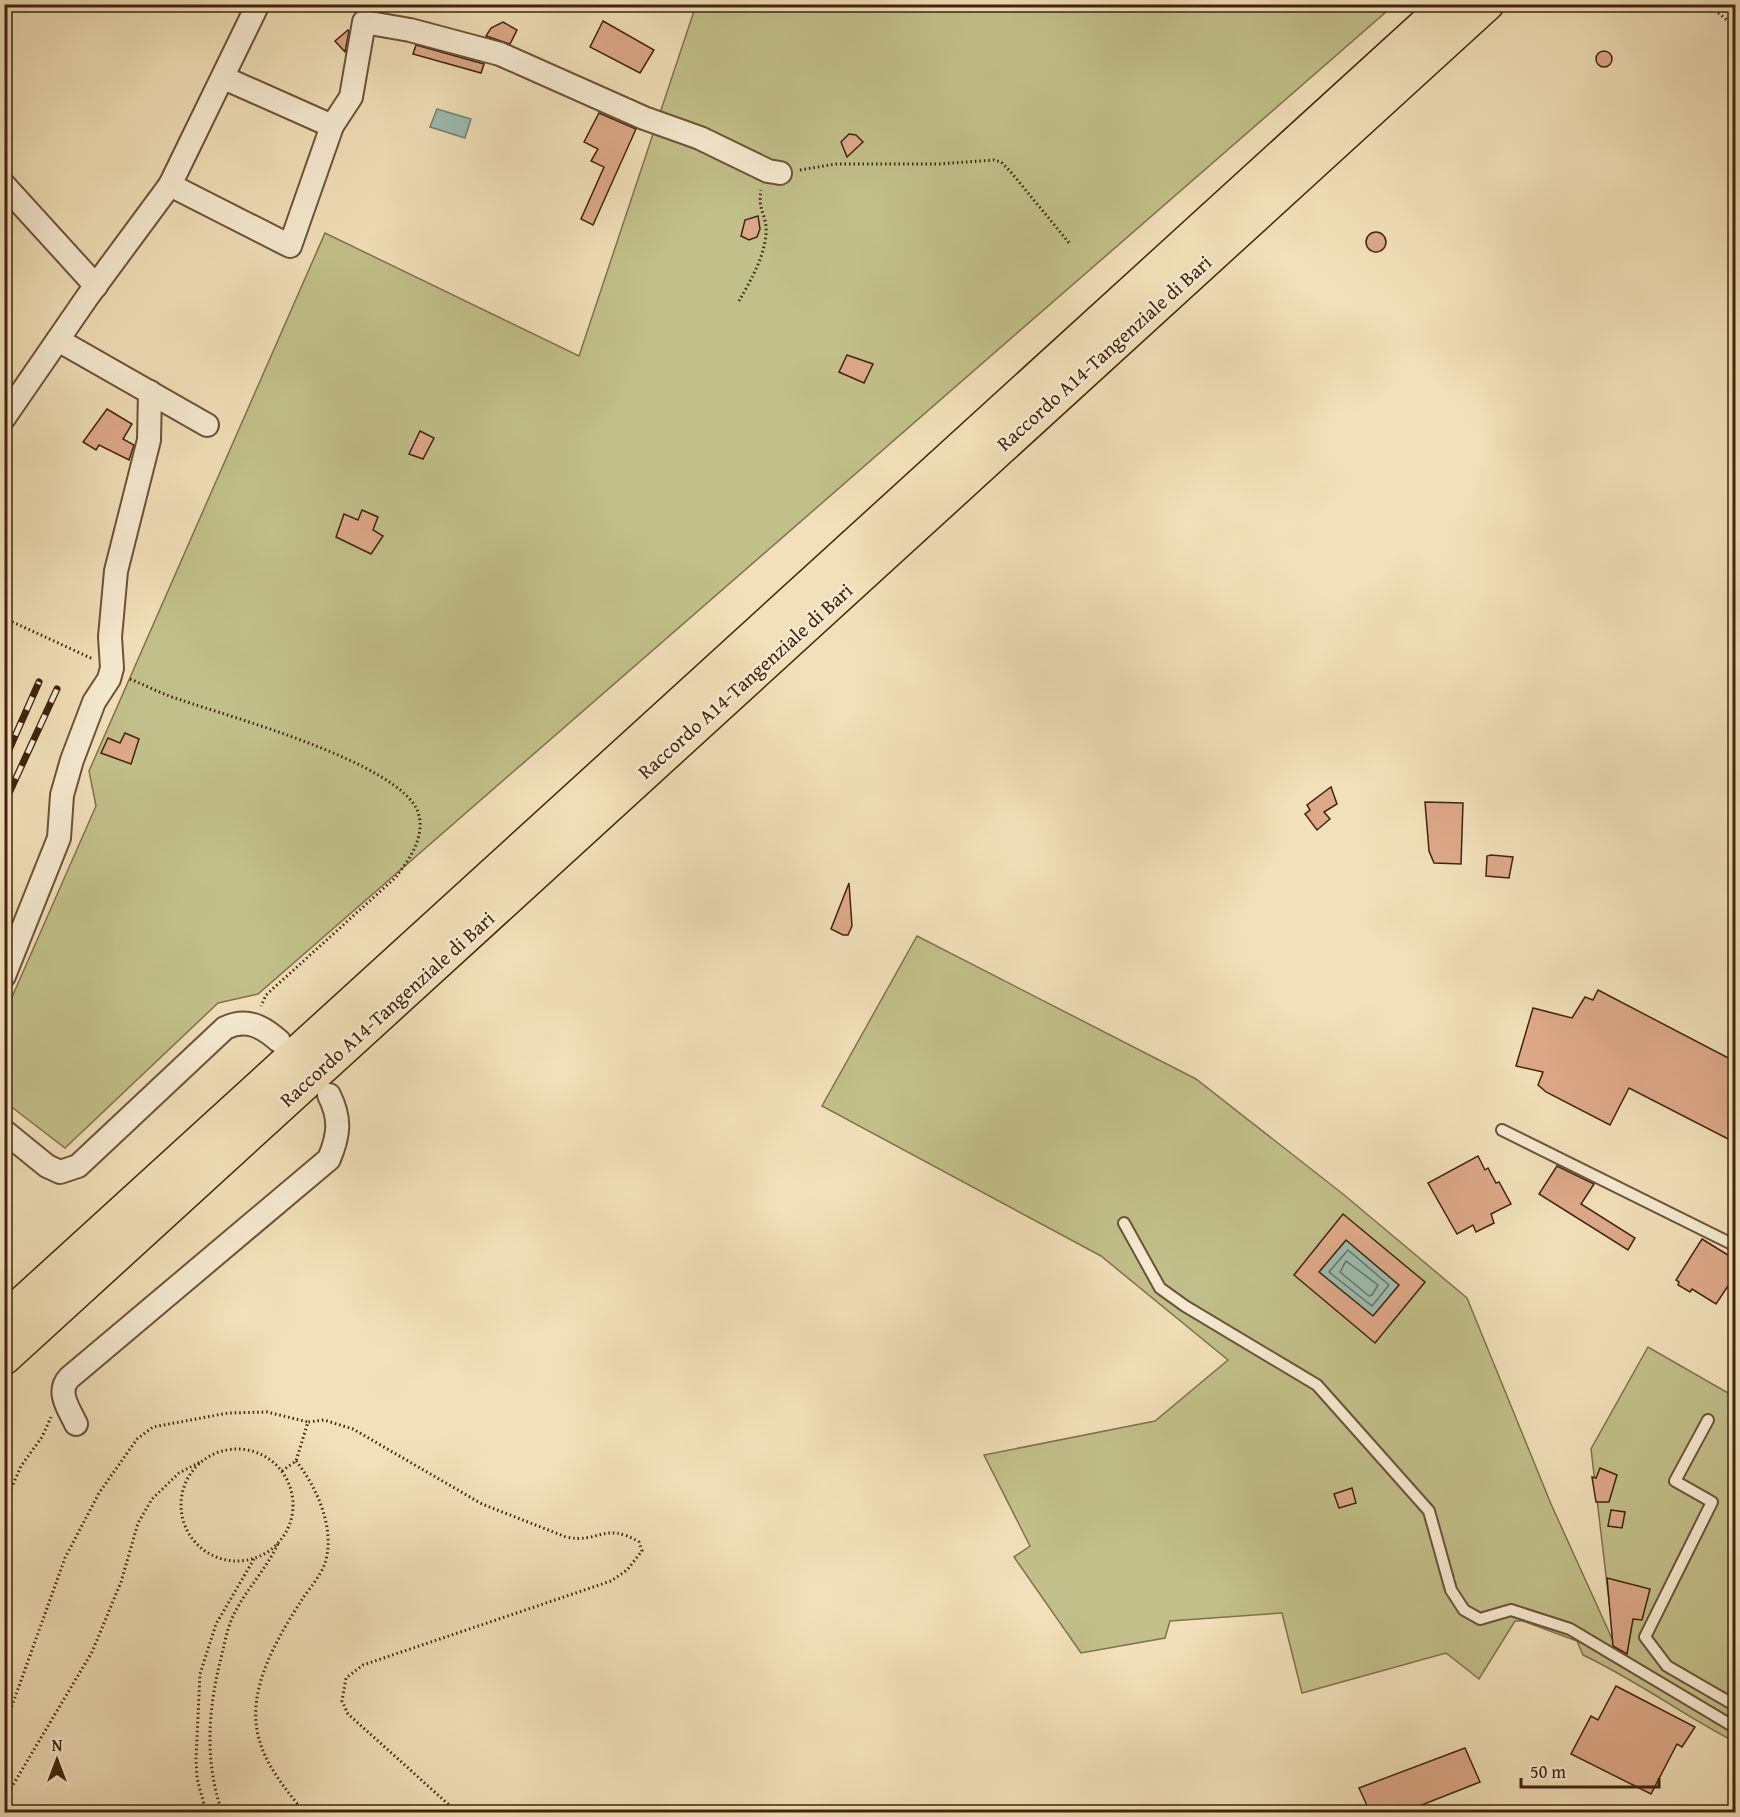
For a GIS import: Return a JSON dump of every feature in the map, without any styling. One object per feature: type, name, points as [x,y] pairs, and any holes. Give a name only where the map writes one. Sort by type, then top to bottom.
[{"type":"highway","name":"Raccordo A14-Tangenziale di Bari","points":[[4,1320],[1448,4]]},
{"type":"highway","name":"Raccordo A14-Tangenziale di Bari","points":[[4,1358],[1487,4]]},
{"type":"street","points":[[4,418],[170,185],[258,4]]},
{"type":"street","points":[[170,185],[290,246],[333,126],[351,97],[364,22],[410,30],[500,54],[644,118],[700,138],[774,172]]},
{"type":"street","points":[[224,78],[333,126]]},
{"type":"street","points":[[4,185],[96,286]]},
{"type":"street","points":[[58,340],[207,425]]},
{"type":"street","points":[[4,976],[59,838],[62,795],[72,760],[94,702],[109,679],[112,668],[110,637],[116,571],[149,440],[150,392]]},
{"type":"street","points":[[4,1131],[47,1166],[60,1172],[78,1166],[216,1034],[235,1023],[254,1023],[279,1041]]},
{"type":"street","points":[[76,1424],[62,1392],[63,1384],[329,1159],[337,1140],[339,1121],[328,1095]]},
{"type":"lane","points":[[1502,1130],[1736,1246]]},
{"type":"lane","points":[[1124,1223],[1160,1288],[1185,1306],[1317,1385],[1429,1511],[1450,1590],[1464,1610],[1480,1619],[1511,1610],[1570,1629],[1736,1728]]},
{"type":"lane","points":[[1708,1420],[1675,1481],[1712,1502],[1645,1637],[1667,1666],[1736,1706]]},
{"type":"path","points":[[1708,4],[1736,28]]},
{"type":"path","points":[[739,301],[755,273],[765,233],[766,224],[759,207],[762,185],[774,172],[836,164],[939,164],[994,160],[1010,171],[1070,244]]},
{"type":"path","points":[[4,618],[112,668],[125,677],[177,699],[279,730],[382,777],[405,791],[418,812],[420,833],[411,857],[395,878],[266,995],[254,1023]]},
{"type":"path","points":[[4,1505],[21,1466],[42,1437],[62,1392]]},
{"type":"path","points":[[4,1728],[65,1558],[99,1493],[137,1439],[153,1427],[228,1413],[267,1412],[308,1422],[324,1420],[353,1429],[482,1504],[566,1537],[580,1540],[614,1531],[639,1542],[642,1551],[637,1561],[611,1581],[363,1665],[346,1678],[342,1701],[348,1714],[457,1812]]},
{"type":"path","points":[[282,1471],[296,1461],[308,1422]]},
{"type":"path","points":[[4,1800],[93,1652],[121,1582],[138,1523],[152,1499],[179,1473],[218,1451],[237,1448],[256,1451],[272,1460],[282,1471],[293,1492],[294,1510],[289,1528],[265,1570],[234,1614],[215,1680],[209,1749],[213,1784],[222,1812]]},
{"type":"path","points":[[202,1461],[189,1474],[182,1492],[181,1510],[186,1528],[196,1544],[211,1555],[228,1561],[254,1558],[279,1543]]},
{"type":"path","points":[[296,1461],[311,1483],[320,1505],[328,1545],[325,1564],[288,1623],[266,1665],[257,1700],[258,1738],[285,1788],[304,1812]]},
{"type":"path","points":[[206,1812],[197,1778],[196,1759],[200,1674],[216,1624],[254,1558]]},
{"type":"shaded area","points":[[696,5],[1394,5],[258,994],[218,1003],[65,1148],[5,1102],[5,1013],[96,806],[89,771],[325,233],[579,356]]},
{"type":"shaded area","points":[[917,936],[1196,1079],[1343,1194],[1467,1298],[1551,1504],[1614,1643],[1591,1449],[1648,1347],[1735,1397],[1735,1742],[1622,1675],[1583,1655],[1577,1641],[1523,1621],[1515,1621],[1479,1679],[1446,1653],[1302,1693],[1282,1613],[1170,1621],[1165,1638],[1081,1653],[1014,1557],[1030,1546],[984,1455],[1155,1421],[1228,1360],[1101,1256],[822,1106]]},
{"type":"water","points":[[437,109],[471,119],[465,138],[430,127]]},
{"type":"water","points":[[1346,1240],[1399,1285],[1373,1316],[1319,1272]]},
{"type":"building","points":[[603,21],[654,50],[640,73],[590,47]]},
{"type":"building","points":[[503,22],[517,30],[510,44],[486,36],[491,28]]},
{"type":"building","points":[[349,31],[345,52],[335,41]]},
{"type":"building","points":[[416,45],[484,64],[481,73],[413,54]]},
{"type":"building","points":[[1601,51],[1607,51],[1612,59],[1610,65],[1601,67],[1596,62],[1596,56]]},
{"type":"building","points":[[599,113],[636,129],[593,225],[581,219],[604,167],[591,161],[598,149],[584,142]]},
{"type":"building","points":[[849,134],[856,135],[863,142],[847,157],[841,142]]},
{"type":"building","points":[[758,216],[760,229],[757,237],[749,240],[741,236],[745,220]]},
{"type":"building","points":[[1376,232],[1383,235],[1386,242],[1383,249],[1376,252],[1369,249],[1366,242],[1369,235]]},
{"type":"building","points":[[847,355],[873,364],[864,383],[839,372]]},
{"type":"building","points":[[107,409],[132,424],[123,439],[134,445],[129,460],[99,445],[96,450],[83,442]]},
{"type":"building","points":[[420,431],[434,438],[423,459],[409,454]]},
{"type":"building","points":[[362,510],[378,517],[373,530],[383,536],[371,554],[336,537],[344,514],[358,520]]},
{"type":"building","points":[[125,733],[139,739],[131,764],[101,753],[108,738],[120,743]]},
{"type":"building","points":[[1331,787],[1337,804],[1324,812],[1330,819],[1317,830],[1305,814],[1310,810],[1307,805]]},
{"type":"building","points":[[1425,802],[1463,803],[1461,864],[1434,863],[1429,851]]},
{"type":"building","points":[[1487,856],[1513,857],[1509,878],[1486,876]]},
{"type":"building","points":[[849,883],[852,926],[848,935],[843,935],[831,929]]},
{"type":"building","points":[[1598,990],[1736,1062],[1736,1143],[1629,1088],[1610,1125],[1546,1092],[1538,1085],[1543,1072],[1516,1066],[1533,1008],[1572,1018],[1585,997],[1593,1000]]},
{"type":"building","points":[[1478,1156],[1485,1170],[1488,1168],[1496,1183],[1499,1182],[1511,1204],[1491,1214],[1494,1223],[1476,1232],[1473,1225],[1457,1234],[1428,1183]]},
{"type":"building","points":[[1557,1166],[1594,1184],[1581,1204],[1635,1238],[1628,1250],[1539,1194]]},
{"type":"building","points":[[1343,1214],[1425,1282],[1375,1343],[1294,1275]],"holes":[[[1346,1240],[1399,1285],[1373,1316],[1319,1272]]]},
{"type":"building","points":[[1702,1239],[1736,1260],[1736,1274],[1716,1304],[1692,1289],[1690,1292],[1678,1285],[1679,1282],[1676,1280]]},
{"type":"building","points":[[1600,1468],[1617,1475],[1609,1502],[1596,1502],[1592,1477],[1596,1478]]},
{"type":"building","points":[[1352,1488],[1356,1503],[1339,1508],[1334,1494]]},
{"type":"building","points":[[1611,1510],[1625,1512],[1622,1528],[1608,1526]]},
{"type":"building","points":[[1607,1578],[1650,1589],[1642,1620],[1633,1619],[1627,1654],[1613,1646]]},
{"type":"building","points":[[1616,1686],[1695,1727],[1682,1747],[1677,1744],[1651,1794],[1571,1754],[1591,1716],[1598,1720]]},
{"type":"building","points":[[1465,1748],[1480,1782],[1404,1812],[1370,1812],[1359,1788]]},
{"type":"railway","points":[[4,761],[39,682]]},
{"type":"railway","points":[[4,804],[57,689]]}]
